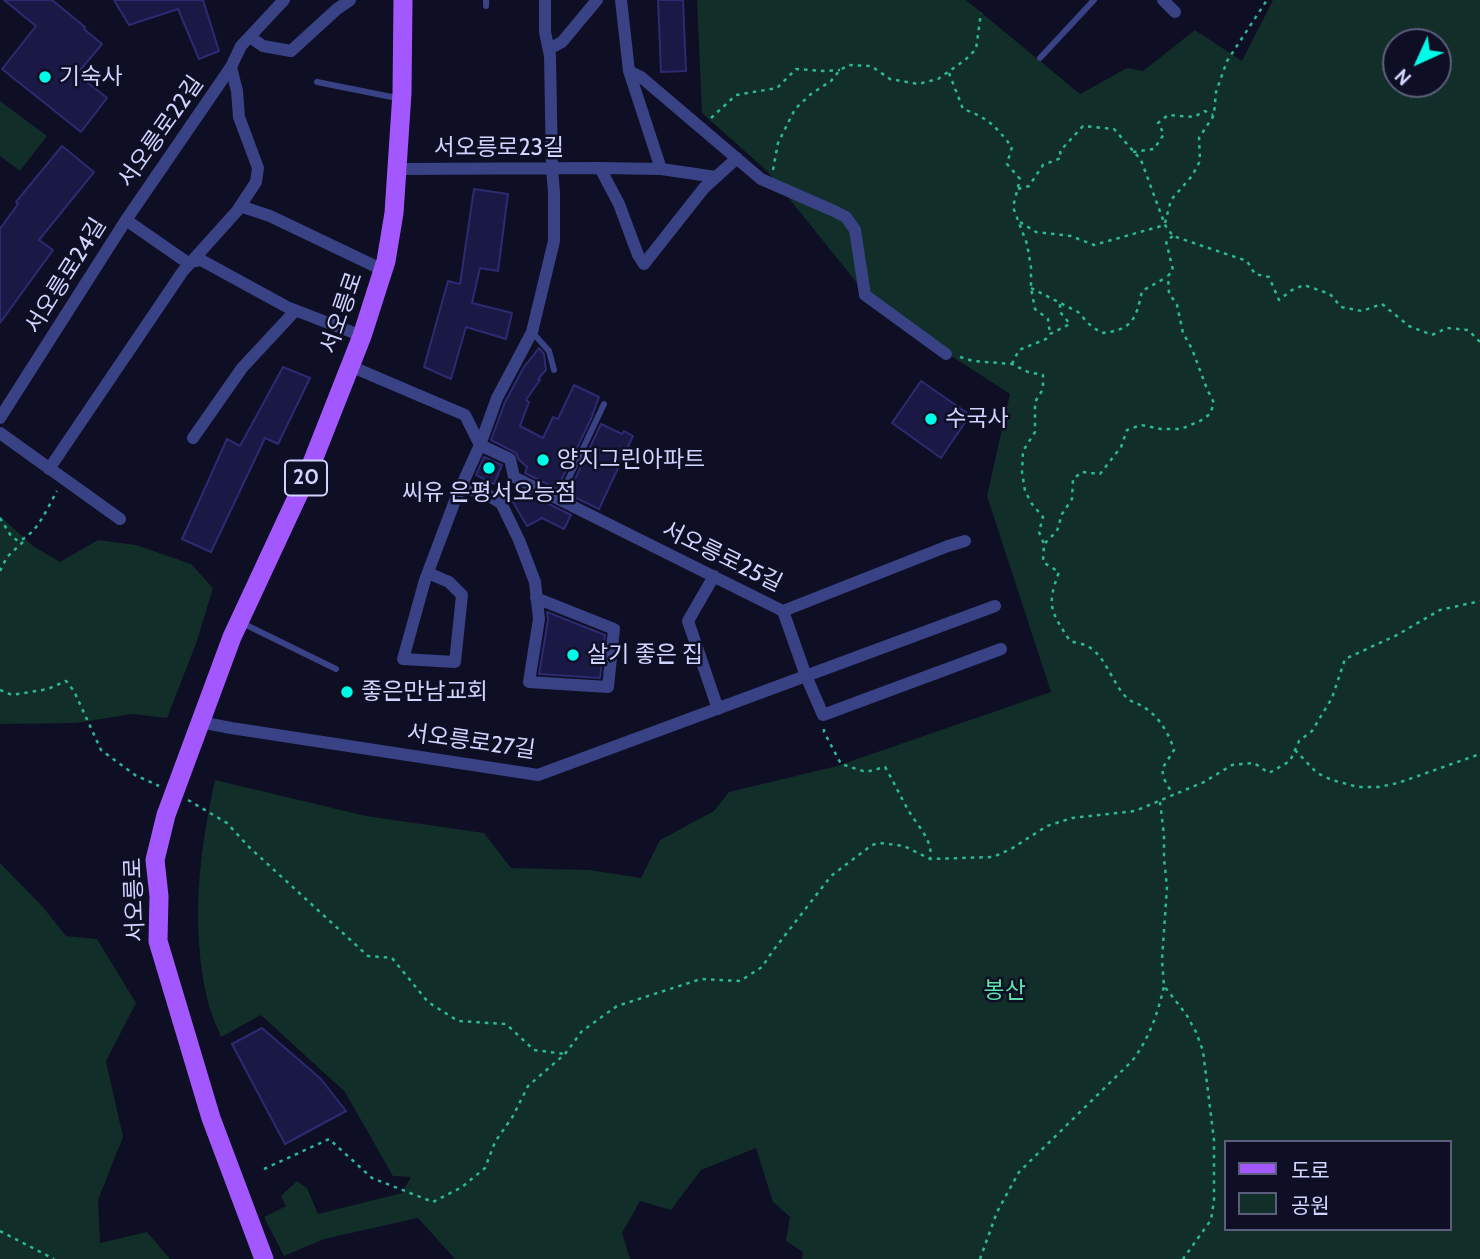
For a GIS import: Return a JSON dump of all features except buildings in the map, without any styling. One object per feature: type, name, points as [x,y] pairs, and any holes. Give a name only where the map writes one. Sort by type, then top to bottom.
[{"type":"main road","name":"서오릉로","points":[[264,1259],[211,1118],[158,941],[159,896],[155,860],[166,815],[232,637],[306,478],[362,336],[383,270],[394,213],[401,99],[403,0]]},
{"type":"street","name":"서오릉로22길","points":[[126,220],[231,67],[241,46],[284,0]]},
{"type":"street","points":[[250,37],[263,46],[291,51],[332,4],[350,0]]},
{"type":"street","points":[[428,573],[449,582],[461,595],[455,662],[403,659],[428,573],[459,489],[480,445],[496,398],[532,332],[554,241],[550,56],[545,32],[545,0]]},
{"type":"street","points":[[549,49],[562,43],[597,0]]},
{"type":"street","points":[[621,0],[629,71],[661,169]]},
{"type":"street","points":[[1163,0],[1175,12]]},
{"type":"street","name":"서오릉로22길","points":[[188,263],[240,206],[256,182],[258,168],[239,117],[237,91],[231,67]]},
{"type":"street","points":[[629,71],[641,77],[761,178],[846,218],[856,230],[865,295],[946,354]]},
{"type":"street","points":[[600,168],[620,204],[638,255],[644,264],[704,188],[737,158]]},
{"type":"street","name":"서오릉로23길","points":[[397,169],[661,169],[716,177]]},
{"type":"street","points":[[240,206],[270,216],[383,270]]},
{"type":"street","name":"서오릉로24길","points":[[0,418],[126,220],[188,263],[201,260],[295,311],[362,336]]},
{"type":"street","points":[[49,469],[188,263]]},
{"type":"street","points":[[193,438],[242,368],[295,311]]},
{"type":"street","points":[[350,366],[465,415],[480,445]]},
{"type":"street","points":[[0,433],[120,519]]},
{"type":"street","name":"서오릉로25길","points":[[480,445],[510,459],[514,477],[783,611],[965,541]]},
{"type":"street","points":[[459,489],[481,491],[501,503],[535,582],[539,619],[529,682],[608,687],[614,629],[537,598]]},
{"type":"street","points":[[714,576],[688,621],[718,709]]},
{"type":"street","name":"서오릉로27길","points":[[200,722],[538,775],[995,606]]},
{"type":"street","points":[[783,611],[823,715],[1001,649]]},
{"type":"lane","points":[[1040,58],[1094,0]]},
{"type":"lane","points":[[317,82],[401,99]]},
{"type":"lane","points":[[532,332],[549,351],[554,370]]},
{"type":"lane","points":[[559,499],[604,404]]},
{"type":"lane","points":[[239,621],[336,669]]},
{"type":"path","points":[[1165,225],[1171,200],[1192,176],[1199,161],[1199,138],[1214,115],[1216,92],[1227,61],[1267,0]]},
{"type":"path","points":[[773,184],[778,143],[795,109],[831,81],[840,70],[849,65],[871,66],[890,79],[918,83],[938,79],[949,73],[976,49],[981,13]]},
{"type":"path","points":[[699,126],[705,124],[736,95],[777,88],[796,69],[840,70]]},
{"type":"path","points":[[949,73],[963,109],[978,114],[993,124],[1012,147],[1007,164],[1020,179],[1013,207],[1027,244],[1035,309],[1048,319],[1050,334]]},
{"type":"path","points":[[1133,152],[1154,149],[1164,134],[1158,123],[1168,115],[1194,117],[1205,111],[1214,115]]},
{"type":"path","points":[[1018,189],[1028,186],[1043,165],[1061,158],[1060,151],[1083,126],[1114,129],[1141,160],[1165,225],[1173,236],[1247,261],[1255,274],[1269,277],[1279,300],[1304,285],[1330,294],[1341,307],[1362,311],[1382,304],[1409,326],[1432,335],[1447,328],[1468,330],[1480,342]]},
{"type":"path","points":[[1020,222],[1036,232],[1071,236],[1094,245],[1165,225]]},
{"type":"path","points":[[1031,288],[1078,312],[1101,333],[1116,331],[1128,325],[1138,314],[1142,292],[1173,270],[1166,241],[1173,236]]},
{"type":"path","points":[[1044,544],[1057,531],[1062,514],[1072,499],[1073,479],[1082,472],[1100,474],[1121,447],[1127,430],[1142,425],[1181,429],[1210,414],[1214,403],[1192,348],[1183,333],[1177,306],[1169,293],[1168,276]]},
{"type":"path","points":[[1012,364],[1019,350],[1046,339],[1050,334],[1070,324],[1060,312],[1060,303]]},
{"type":"path","points":[[946,354],[1012,364],[1028,372],[1043,375],[1043,389],[1035,402],[1035,432],[1023,452],[1022,472],[1025,491],[1043,517],[1039,533],[1044,544],[1043,562],[1059,572],[1050,602],[1053,615],[1070,641],[1088,646],[1105,664],[1128,700],[1143,706],[1165,728],[1174,750],[1161,769],[1173,795]]},
{"type":"path","points":[[0,571],[7,557],[37,525],[64,480]]},
{"type":"path","points":[[0,518],[11,536],[18,541],[26,538]]},
{"type":"path","points":[[264,1169],[329,1139],[372,1178],[433,1202],[462,1187],[485,1168],[495,1142],[513,1116],[528,1086],[565,1054],[582,1031],[617,1006],[701,979],[740,981],[762,967],[831,876],[872,845],[880,843],[904,846],[930,859],[993,857],[1047,826],[1072,818],[1135,811],[1205,782],[1232,765],[1254,763],[1269,773],[1290,761],[1299,741],[1312,732],[1332,698],[1345,659],[1397,635],[1440,610],[1480,601]]},
{"type":"path","points":[[0,690],[12,695],[48,690],[66,681],[75,691],[101,750]]},
{"type":"path","points":[[823,715],[824,732],[841,764],[866,772],[885,767],[908,811],[923,832],[931,850],[930,859]]},
{"type":"path","points":[[1295,750],[1317,773],[1358,788],[1398,783],[1480,754]]},
{"type":"path","points":[[980,1259],[997,1212],[1019,1172],[1144,1046],[1164,986],[1162,961],[1167,887],[1160,800]]},
{"type":"path","points":[[249,847],[368,956],[391,958],[428,1003],[458,1021],[506,1024],[534,1050],[565,1054]]},
{"type":"path","points":[[1164,986],[1186,1014],[1203,1051],[1214,1140],[1214,1200],[1211,1220],[1183,1259]]},
{"type":"path","points":[[0,1231],[54,1259]]},
{"type":"green space","name":"봉산","points":[[697,0],[966,0],[1080,94],[1127,68],[1143,71],[1195,30],[1242,61],[1273,0],[1480,0],[1480,1259],[802,1259],[803,1252],[786,1241],[790,1217],[773,1202],[756,1148],[701,1170],[671,1210],[640,1201],[622,1233],[630,1259],[455,1259],[418,1218],[324,1239],[284,1256],[264,1217],[286,1206],[281,1196],[297,1181],[307,1188],[318,1214],[402,1193],[411,1177],[393,1176],[345,1092],[261,1015],[221,1037],[209,1006],[202,974],[198,918],[201,862],[215,780],[366,816],[484,833],[511,868],[590,870],[641,878],[660,840],[714,811],[729,792],[837,766],[1051,692],[987,496],[1010,394],[877,308],[767,171],[702,113]]},
{"type":"green space","points":[[0,101],[47,136],[20,171],[0,156]]},
{"type":"green space","points":[[0,516],[33,546],[60,562],[98,540],[136,545],[191,564],[213,588],[197,641],[167,718],[132,714],[76,723],[0,724]]},
{"type":"green space","points":[[0,863],[42,906],[66,936],[97,939],[136,1003],[106,1061],[123,1137],[98,1200],[100,1243],[147,1232],[170,1259],[0,1259]]},
{"type":"place","name":"기숙사","points":[[45,77]]},
{"type":"place","name":"수국사","points":[[931,419]]},
{"type":"place","name":"양지그린아파트","points":[[543,460]]},
{"type":"place","name":"씨유 은평서오능점","points":[[489,468]]},
{"type":"place","name":"살기 좋은 집","points":[[573,655]]},
{"type":"place","name":"좋은만남교회","points":[[347,692]]}]
